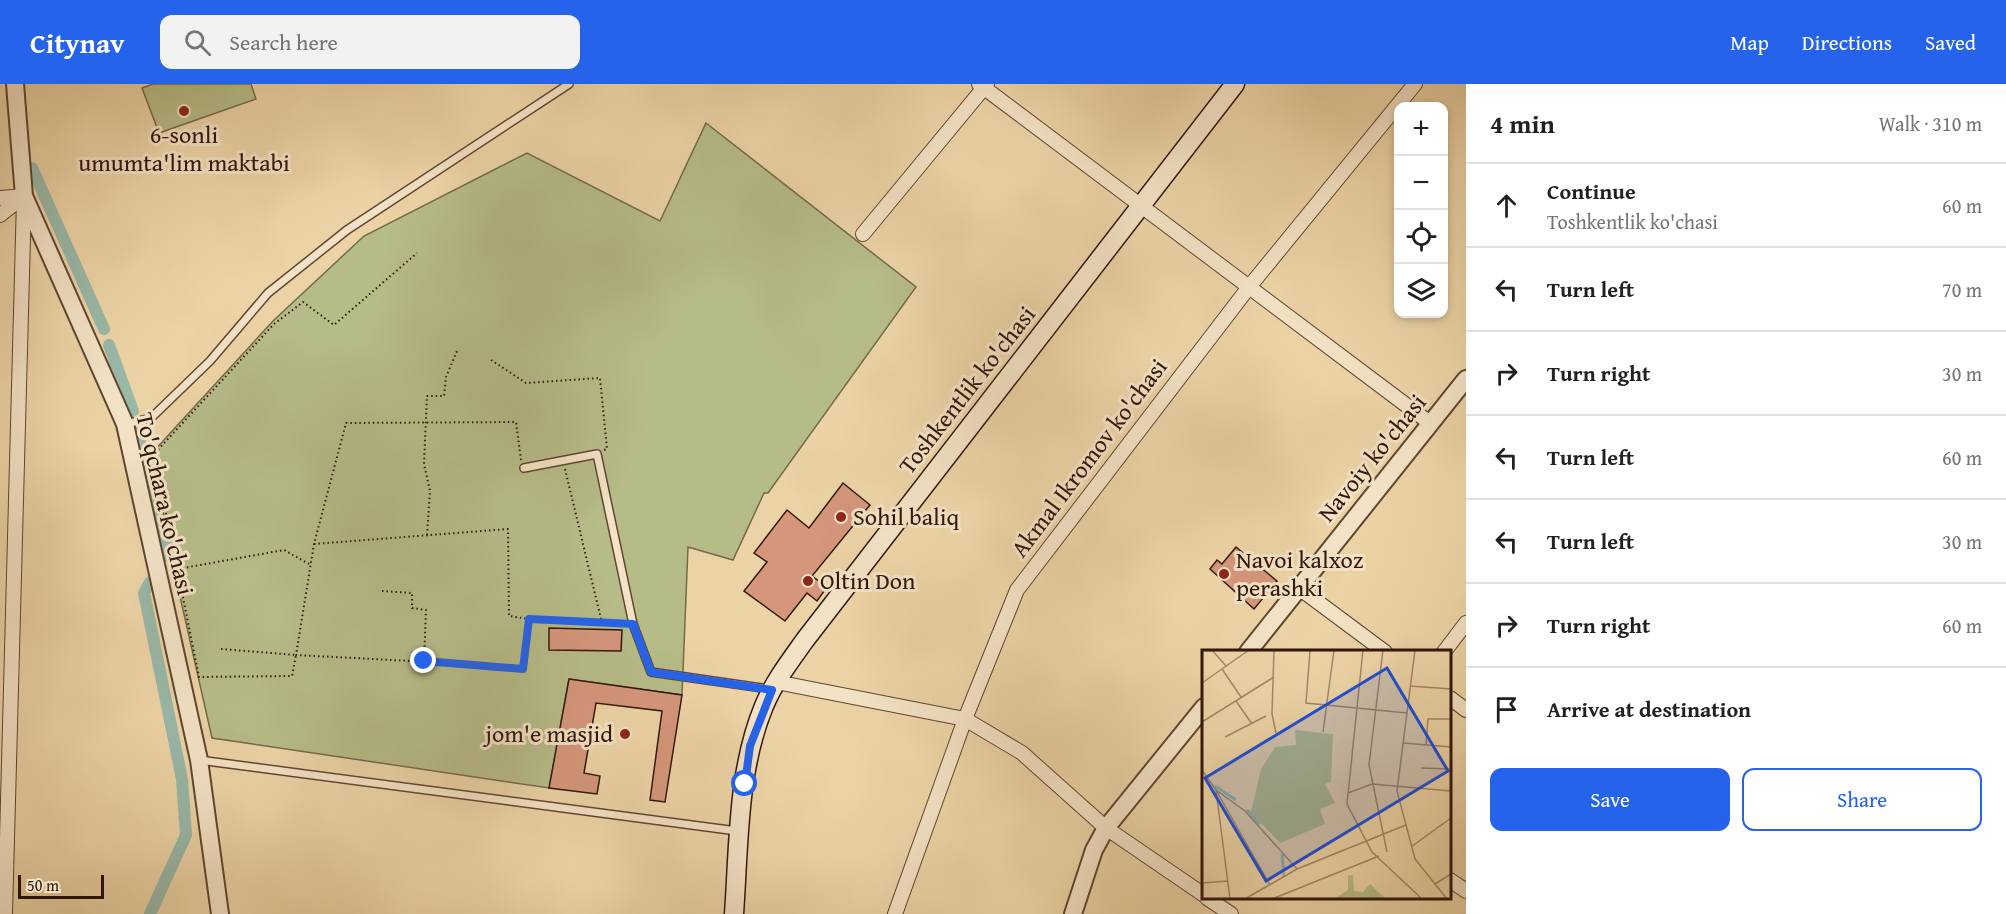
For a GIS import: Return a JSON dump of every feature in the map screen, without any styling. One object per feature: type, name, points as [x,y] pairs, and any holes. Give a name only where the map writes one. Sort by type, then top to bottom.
[{"type":"main road","name":"Toshkentlik ko'chasi","points":[[734,914],[740,831],[750,746],[774,686],[805,640],[1139,205],[1235,84]]},
{"type":"street","name":"To'qchara ko'chasi","points":[[15,84],[24,196],[125,424],[199,760],[220,914]]},
{"type":"street","name":"Akmal Ikromov ko'chasi","points":[[895,914],[965,719],[1017,590],[1249,287],[1415,84]]},
{"type":"street","points":[[863,234],[983,85],[1430,423]]},
{"type":"street","points":[[0,198],[24,196]]},
{"type":"street","points":[[0,215],[24,196]]},
{"type":"street","points":[[4,914],[24,196]]},
{"type":"street","name":"Navoiy ko'chasi","points":[[1249,650],[1466,379]]},
{"type":"street","points":[[1299,588],[1384,650]]},
{"type":"street","points":[[1445,650],[1466,622]]},
{"type":"street","points":[[774,686],[965,719],[1022,753],[1106,828],[1202,894]]},
{"type":"street","points":[[1451,699],[1466,710]]},
{"type":"street","points":[[1073,914],[1094,850],[1106,828],[1202,708]]},
{"type":"street","points":[[1451,881],[1466,891]]},
{"type":"street","points":[[1209,899],[1231,914]]},
{"type":"lane","points":[[125,424],[151,418],[210,361],[268,293],[347,230],[569,84]]},
{"type":"lane","points":[[524,468],[597,454],[633,624],[651,672],[774,686]]},
{"type":"lane","points":[[199,760],[740,831]]},
{"type":"path","points":[[417,254],[334,325],[303,302],[274,324],[154,454],[199,677],[292,676],[314,544],[346,423],[516,422],[519,454],[524,468]]},
{"type":"path","points":[[427,535],[430,491],[424,464],[427,396],[444,396],[446,377],[457,351]]},
{"type":"path","points":[[491,360],[526,383],[600,378],[607,449],[597,454]]},
{"type":"path","points":[[563,460],[602,623]]},
{"type":"path","points":[[314,544],[508,529],[509,616],[633,624]]},
{"type":"path","points":[[178,569],[284,550],[311,565]]},
{"type":"path","points":[[382,591],[412,593],[412,608],[426,610],[424,661]]},
{"type":"path","points":[[221,649],[523,669],[529,619]]},
{"type":"green space","name":"6-sonli umumta'lim maktabi","points":[[153,84],[251,84],[256,99],[159,133],[142,88]]},
{"type":"green space","points":[[706,123],[916,287],[768,493],[764,493],[733,560],[688,547],[682,695],[569,679],[549,788],[212,738],[174,570],[152,453],[273,321],[364,236],[527,153],[660,221]]},
{"type":"building","points":[[843,483],[870,505],[812,576],[827,587],[817,601],[807,593],[785,621],[744,591],[767,562],[754,553],[787,510],[809,528]]},
{"type":"building","name":"Navoi kalxoz perashki","points":[[1236,547],[1277,581],[1254,609],[1210,569],[1217,560],[1222,564]]},
{"type":"building","points":[[549,628],[622,630],[621,651],[549,650]]},
{"type":"building","points":[[569,679],[682,695],[665,802],[650,800],[662,711],[596,703],[584,773],[600,776],[597,794],[549,788]]},
{"type":"waterway","points":[[32,168],[104,329]]},
{"type":"waterway","points":[[109,345],[133,411]]},
{"type":"waterway","points":[[137,430],[166,553],[163,557]]},
{"type":"waterway","points":[[150,582],[144,593],[182,779],[186,835],[150,914]]},
{"type":"place","name":"6-sonli umumta'lim maktabi","points":[[184,111]]},
{"type":"place","name":"Sohil baliq","points":[[841,517]]},
{"type":"place","name":"Navoi kalxoz perashki","points":[[1224,574]]},
{"type":"place","name":"Oltin Don","points":[[808,581]]},
{"type":"place","name":"jom'e masjid","points":[[625,734]]},
{"type":"route","points":[[424,661],[523,669],[529,619],[633,624],[651,672],[772,690],[764,705],[750,746],[745,784]]}]
